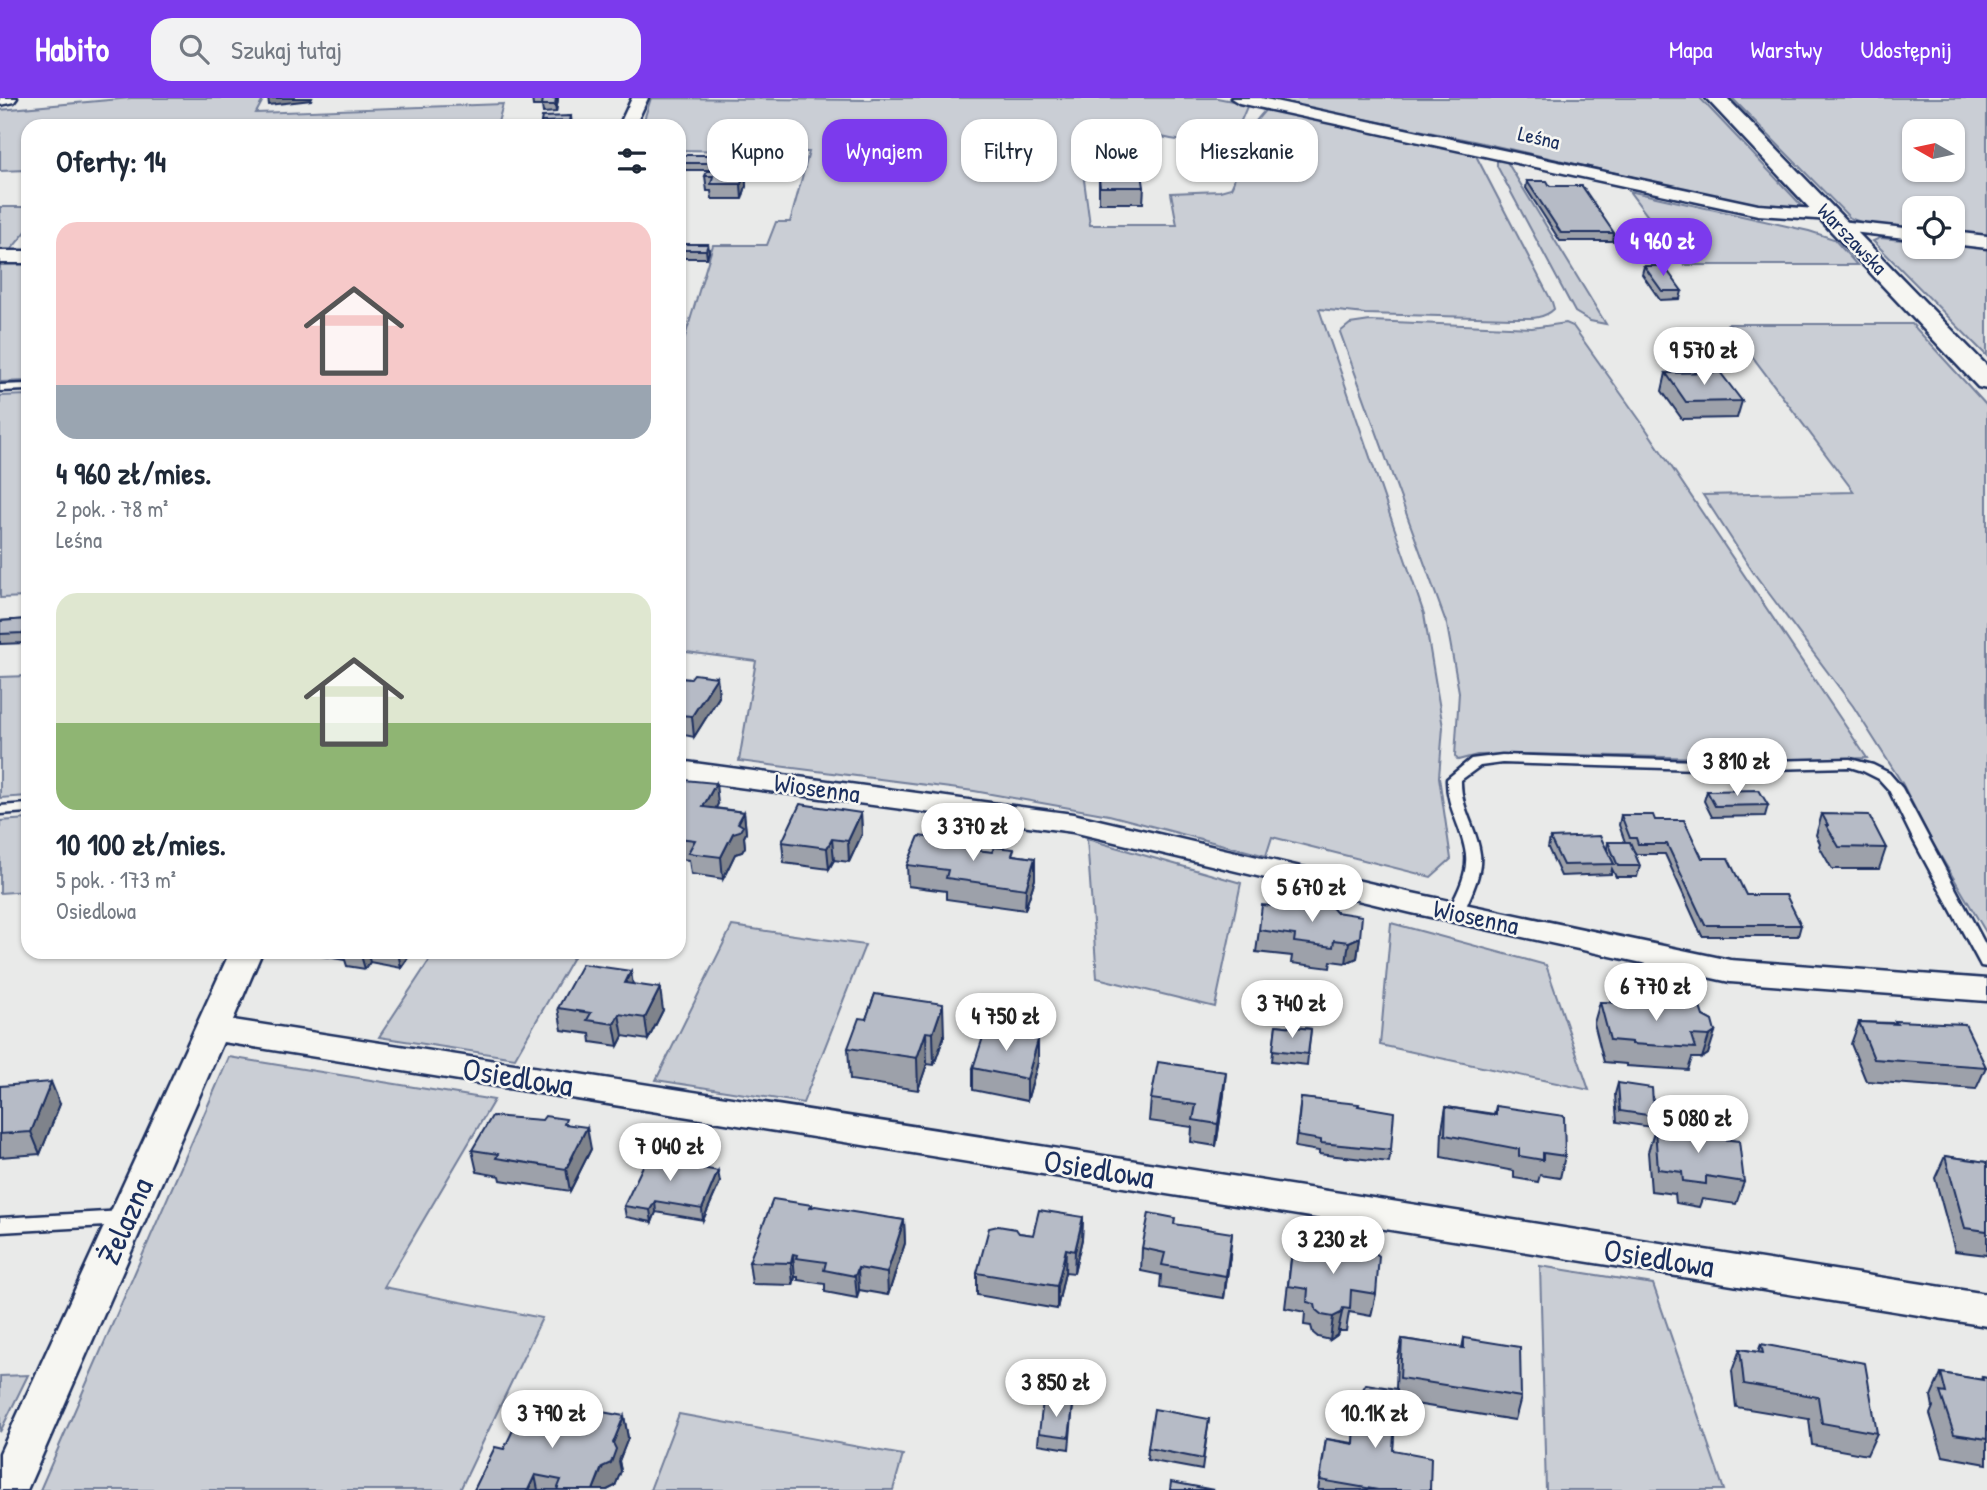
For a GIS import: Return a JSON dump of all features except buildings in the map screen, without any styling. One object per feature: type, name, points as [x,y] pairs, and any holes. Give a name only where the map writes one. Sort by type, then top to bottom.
[{"type":"street","points":[[0,99],[7,98]]},
{"type":"street","points":[[630,119],[640,98]]},
{"type":"street","name":"Leśna","points":[[1239,98],[1758,210],[1902,232]]},
{"type":"street","name":"Warszawska","points":[[1716,98],[1987,381]]},
{"type":"street","points":[[1965,239],[1987,242]]},
{"type":"street","points":[[0,257],[21,257]]},
{"type":"street","name":"Wiosenna","points":[[686,771],[1073,823],[1455,913],[1730,971],[1987,989]]},
{"type":"street","name":"Żelazna","points":[[5,1490],[243,959]]},
{"type":"street","name":"Osiedlowa","points":[[210,1028],[1987,1310]]},
{"type":"lane","points":[[0,388],[21,387]]},
{"type":"lane","points":[[1455,913],[1463,898],[1473,855],[1452,795],[1454,779],[1476,762],[1502,759],[1731,766],[1850,763],[1884,776],[1895,788],[1987,962]]},
{"type":"lane","points":[[0,810],[21,808]]},
{"type":"lane","points":[[0,1225],[126,1218]]},
{"type":"shaded area","points":[[131,98],[264,98],[256,113],[503,104],[499,119],[21,119],[21,170],[0,171],[0,110]]},
{"type":"shaded area","points":[[651,98],[1217,98],[1248,104],[1242,119],[1176,119],[1176,140],[1162,137],[1162,119],[1071,119],[1071,182],[1084,182],[1090,225],[1177,225],[1171,193],[1220,191],[1231,188],[1234,182],[1318,182],[1318,119],[1258,119],[1267,108],[1473,150],[1554,309],[1540,317],[1523,318],[1365,314],[1319,309],[1424,614],[1443,727],[1439,777],[1451,859],[1431,877],[1272,837],[1266,856],[1109,815],[974,791],[739,761],[756,661],[686,652],[686,333],[713,245],[767,245],[776,222],[790,222],[801,182],[808,182],[808,119],[707,119],[707,150],[686,150],[686,119],[644,119]]},
{"type":"shaded area","points":[[1259,98],[1700,98],[1803,207],[1771,208],[1478,142]]},
{"type":"shaded area","points":[[1732,98],[1987,98],[1987,237],[1965,235],[1965,196],[1902,196],[1902,229],[1868,225],[1850,218]]},
{"type":"shaded area","points":[[1504,157],[1606,324],[1590,321],[1575,312],[1497,166],[1497,158]]},
{"type":"shaded area","points":[[1629,191],[1834,239],[1857,265],[1684,265]]},
{"type":"shaded area","points":[[0,207],[21,207],[21,238],[10,251],[0,251]]},
{"type":"shaded area","points":[[1880,238],[1902,240],[1902,259],[1965,259],[1965,246],[1987,248],[1987,356],[1873,241]]},
{"type":"shaded area","points":[[21,261],[21,381],[0,382],[0,262]]},
{"type":"shaded area","points":[[1370,321],[1532,328],[1566,323],[1573,326],[1644,426],[1867,758],[1800,760],[1528,754],[1477,755],[1458,760],[1455,756],[1459,692],[1447,625],[1340,332],[1350,324]]},
{"type":"shaded area","points":[[1728,324],[1912,324],[1987,406],[1987,934],[1932,842],[1902,783],[1853,706],[1753,572],[1703,495],[1854,492]]},
{"type":"shaded area","points":[[21,395],[21,597],[0,598],[0,396]]},
{"type":"shaded area","points":[[21,676],[21,796],[0,798],[0,677]]},
{"type":"shaded area","points":[[21,820],[21,892],[0,893],[0,821]]},
{"type":"shaded area","points":[[1087,839],[1241,883],[1215,1007],[1097,978]]},
{"type":"shaded area","points":[[1391,923],[1546,965],[1589,1090],[1380,1045]]},
{"type":"shaded area","points":[[732,926],[865,945],[803,1103],[656,1080]]},
{"type":"shaded area","points":[[430,959],[572,959],[515,1058],[379,1037]]},
{"type":"shaded area","points":[[229,1057],[494,1100],[384,1287],[542,1318],[460,1490],[40,1490]]},
{"type":"shaded area","points":[[1540,1266],[1653,1284],[1724,1490],[1546,1490]]},
{"type":"shaded area","points":[[28,1375],[0,1432],[0,1376]]},
{"type":"shaded area","points":[[679,1414],[903,1455],[893,1490],[650,1490]]}]
